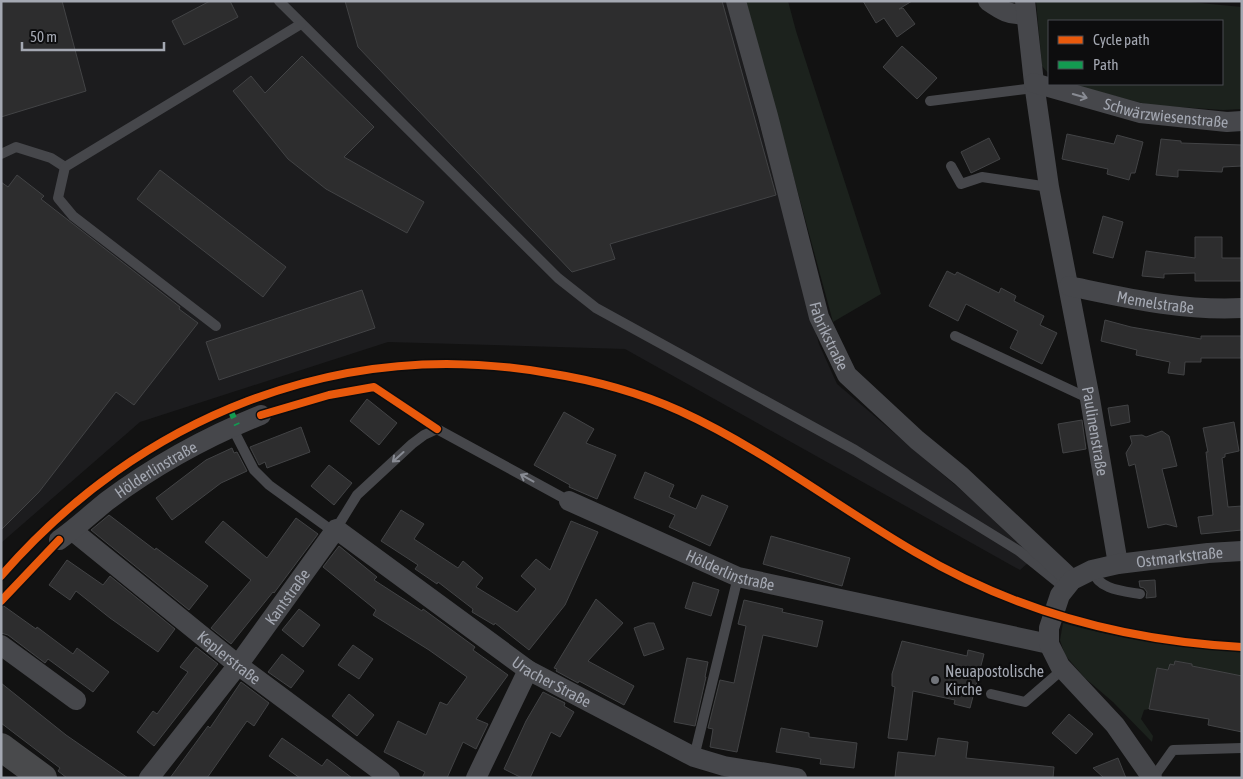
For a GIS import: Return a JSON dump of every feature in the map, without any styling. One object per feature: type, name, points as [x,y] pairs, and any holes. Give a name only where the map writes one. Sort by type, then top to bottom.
[{"type":"main road","points":[[1,747],[43,778]]},
{"type":"street","name":"Fabrikstraße","points":[[736,1],[768,116],[819,317],[847,375],[917,440],[961,476],[1069,584]]},
{"type":"street","name":"Paulinenstraße","points":[[988,1],[1004,11],[1016,15],[1025,8]]},
{"type":"street","name":"Paulinenstraße","points":[[1025,8],[1049,187],[1090,399],[1118,564]]},
{"type":"street","name":"Schwärzwiesenstraße","points":[[1034,85],[1140,113],[1227,122],[1242,121]]},
{"type":"street","name":"Memelstraße","points":[[1069,286],[1152,304],[1220,309],[1242,308]]},
{"type":"street","name":"Hölderlinstraße","points":[[66,535],[107,502],[158,467],[194,446],[261,415]]},
{"type":"street","name":"Hölderlinstraße","points":[[570,501],[738,577],[1049,644]]},
{"type":"street","name":"Kantstraße","points":[[149,778],[238,665],[335,530]]},
{"type":"street","name":"Uracher Straße","points":[[335,530],[528,670],[726,772],[797,778]]},
{"type":"street","name":"Keplerstraße","points":[[66,535],[390,778]]},
{"type":"street","name":"Ostmarkstraße","points":[[1118,564],[1208,553],[1242,551]]},
{"type":"street","points":[[1118,564],[1092,570],[1069,584],[1060,594],[1049,628],[1049,644],[1063,670],[1115,725],[1153,778]]},
{"type":"street","points":[[1,644],[76,700]]},
{"type":"street","points":[[476,778],[528,670]]},
{"type":"lane","points":[[279,1],[558,278],[596,308],[855,450],[1069,584]]},
{"type":"lane","points":[[216,326],[73,216],[58,198],[65,167],[302,24]]},
{"type":"lane","points":[[930,101],[1034,85]]},
{"type":"lane","points":[[1,154],[16,147],[51,158],[65,167]]},
{"type":"lane","points":[[951,166],[961,184],[982,177],[1049,187]]},
{"type":"lane","points":[[955,336],[1090,399]]},
{"type":"lane","points":[[232,427],[254,470],[269,485],[335,530]]},
{"type":"lane","name":"Kantstraße","points":[[335,530],[362,490],[412,444],[424,435],[437,429]]},
{"type":"lane","name":"Hölderlinstraße","points":[[437,429],[570,501]]},
{"type":"lane","points":[[1092,570],[1095,578],[1112,589],[1140,594]]},
{"type":"lane","points":[[694,757],[738,577]]},
{"type":"lane","points":[[991,694],[1025,702],[1063,670]]},
{"type":"lane","points":[[1153,778],[1173,750],[1242,748]]},
{"type":"shaded area","points":[[1,1],[726,1],[819,344],[837,384],[1037,555],[1020,570],[625,349],[388,342],[140,422],[1,543]]},
{"type":"shaded area","points":[[746,1],[788,1],[881,294],[833,322]]},
{"type":"shaded area","points":[[1036,1],[1179,1],[1242,7],[1242,109],[1223,110],[1149,105],[1074,85],[1223,85],[1223,20],[1048,20],[1048,73],[1042,66]]},
{"type":"shaded area","points":[[1063,623],[1107,634],[1152,642],[1242,651],[1242,676],[1191,671],[1192,664],[1175,661],[1174,665],[1170,664],[1168,670],[1157,668],[1149,709],[1144,710],[1141,719],[1153,736],[1152,742],[1113,702],[1085,678],[1065,655],[1060,640]]},
{"type":"building","points":[[1,1],[62,1],[86,91],[1,117]]},
{"type":"building","points":[[210,1],[230,1],[238,17],[184,45],[172,21]]},
{"type":"building","points":[[345,1],[722,1],[776,195],[610,244],[615,259],[572,272],[358,47]]},
{"type":"building","points":[[863,1],[912,1],[899,9],[903,8],[915,24],[897,37],[884,18],[876,23]]},
{"type":"building","points":[[902,46],[937,78],[917,99],[883,67]]},
{"type":"building","points":[[302,56],[374,127],[344,157],[424,202],[407,233],[326,189],[288,159],[233,91],[251,76],[265,93]]},
{"type":"building","points":[[1067,134],[1114,144],[1117,135],[1143,142],[1135,173],[1131,173],[1129,180],[1107,174],[1108,169],[1062,159]]},
{"type":"building","points":[[989,138],[1000,159],[971,173],[961,152]]},
{"type":"building","points":[[1161,139],[1181,141],[1181,143],[1242,145],[1242,166],[1223,167],[1222,172],[1178,170],[1178,177],[1156,175]]},
{"type":"building","points":[[160,170],[286,267],[263,297],[137,199]]},
{"type":"building","points":[[17,175],[44,196],[41,199],[198,323],[134,405],[116,392],[39,492],[1,530],[1,182],[8,187]]},
{"type":"building","points":[[1103,216],[1123,222],[1113,258],[1093,253]]},
{"type":"building","points":[[1195,237],[1222,237],[1222,258],[1242,258],[1242,281],[1195,281],[1195,273],[1164,274],[1164,278],[1142,276],[1146,251],[1195,258]]},
{"type":"building","points":[[947,271],[955,275],[957,272],[999,293],[1001,288],[1016,296],[1014,301],[1044,316],[1040,325],[1057,333],[1042,364],[1010,348],[1018,331],[966,304],[958,321],[929,306]]},
{"type":"building","points":[[362,290],[375,328],[219,380],[206,342]]},
{"type":"building","points":[[1105,320],[1131,327],[1201,339],[1201,336],[1242,336],[1241,358],[1201,358],[1201,362],[1185,362],[1184,375],[1168,373],[1170,362],[1136,355],[1137,350],[1101,341]]},
{"type":"building","points":[[367,399],[397,423],[379,445],[350,421]]},
{"type":"building","points":[[1128,405],[1130,422],[1111,426],[1108,408]]},
{"type":"building","points":[[564,412],[594,429],[586,443],[616,455],[597,499],[569,487],[570,485],[534,465]]},
{"type":"building","points":[[1082,420],[1086,449],[1063,453],[1058,424]]},
{"type":"building","points":[[1234,422],[1239,451],[1225,454],[1225,457],[1222,458],[1228,507],[1242,506],[1242,530],[1201,534],[1198,517],[1213,515],[1206,452],[1208,452],[1203,428]]},
{"type":"building","points":[[301,427],[310,452],[267,468],[265,462],[259,465],[250,447]]},
{"type":"building","points":[[1162,431],[1169,436],[1177,466],[1162,469],[1177,527],[1166,524],[1148,528],[1135,464],[1129,466],[1126,453],[1132,443],[1130,436],[1142,435],[1146,437]]},
{"type":"building","points":[[232,448],[234,453],[237,452],[247,471],[221,483],[172,520],[156,498],[206,460]]},
{"type":"building","points":[[329,465],[352,483],[334,505],[311,486]]},
{"type":"building","points":[[645,472],[674,485],[669,497],[696,509],[702,495],[728,506],[710,546],[669,527],[675,515],[634,498]]},
{"type":"building","points":[[401,510],[424,524],[414,539],[458,568],[463,561],[483,578],[476,587],[517,612],[536,589],[521,576],[536,559],[550,570],[571,521],[598,532],[565,605],[529,650],[495,623],[494,625],[472,612],[473,609],[438,582],[437,584],[415,569],[418,565],[381,541]]},
{"type":"building","points":[[109,515],[155,550],[156,548],[208,586],[189,610],[91,530]]},
{"type":"building","points":[[296,518],[318,534],[274,593],[231,644],[211,628],[251,580],[205,542],[223,521],[267,558]]},
{"type":"building","points":[[771,536],[850,558],[842,586],[763,564]]},
{"type":"building","points":[[339,546],[377,577],[374,580],[422,611],[423,609],[475,647],[473,650],[508,675],[476,719],[488,724],[476,749],[463,742],[447,778],[422,778],[425,772],[384,752],[398,721],[426,735],[440,702],[447,705],[467,677],[429,650],[373,615],[376,610],[323,567]]},
{"type":"building","points":[[67,560],[103,585],[110,576],[175,629],[158,652],[76,591],[70,600],[49,585]]},
{"type":"building","points":[[1155,580],[1156,597],[1146,598],[1147,592],[1144,588],[1140,587],[1139,581]]},
{"type":"building","points":[[693,582],[719,590],[711,616],[685,608]]},
{"type":"building","points":[[596,599],[623,623],[588,661],[634,686],[624,705],[579,681],[578,683],[554,668]]},
{"type":"building","points":[[744,600],[783,609],[782,612],[823,621],[817,647],[763,635],[737,752],[710,747],[713,729],[708,728],[720,680],[734,683],[746,626],[738,624]]},
{"type":"building","points":[[1,604],[36,629],[37,627],[73,654],[77,648],[109,672],[93,692],[48,659],[45,663],[8,635],[1,633]]},
{"type":"building","points":[[299,609],[320,625],[303,647],[282,630]]},
{"type":"building","points":[[654,623],[664,649],[644,656],[634,628]]},
{"type":"building","name":"Neuapostolische Kirche","points":[[902,641],[967,656],[968,650],[984,654],[970,708],[954,704],[955,700],[913,691],[907,740],[888,738],[895,687],[892,686],[892,674]]},
{"type":"building","points":[[353,645],[373,659],[359,679],[338,665]]},
{"type":"building","points":[[196,647],[218,664],[154,746],[137,732],[153,711],[157,714],[188,672],[180,667]]},
{"type":"building","points":[[282,654],[304,671],[291,688],[268,672]]},
{"type":"building","points":[[687,658],[708,662],[695,726],[674,722]]},
{"type":"building","points":[[1175,661],[1242,676],[1242,732],[1208,725],[1209,719],[1149,709],[1157,668],[1168,670],[1170,664],[1174,665]]},
{"type":"building","points":[[241,682],[269,703],[254,726],[247,721],[207,778],[170,778],[208,726],[210,728]]},
{"type":"building","points":[[1,683],[66,735],[128,778],[67,778],[58,771],[60,768],[1,723]]},
{"type":"building","points":[[543,692],[565,703],[564,706],[574,712],[560,737],[551,732],[530,778],[522,778],[504,769],[526,721]]},
{"type":"building","points":[[349,694],[374,715],[357,736],[332,716]]},
{"type":"building","points":[[1069,714],[1093,734],[1076,754],[1052,733]]},
{"type":"building","points":[[781,728],[809,733],[809,737],[857,743],[854,768],[820,764],[821,759],[776,752]]},
{"type":"building","points":[[282,738],[322,766],[327,759],[352,778],[300,778],[269,756]]},
{"type":"building","points":[[938,738],[968,742],[966,758],[1054,767],[1053,778],[895,777],[898,752],[935,756]]},
{"type":"building","points":[[1118,758],[1126,778],[1104,778],[1093,768]]},
{"type":"marked path","points":[[229,407],[237,425]]},
{"type":"cycle path","points":[[1,576],[56,520],[115,472],[180,432],[248,401],[319,379],[394,367],[470,365],[548,373],[582,379],[632,392],[664,404],[711,426],[741,443],[915,552],[953,573],[992,591],[1032,606],[1114,630],[1199,644],[1242,647]]},
{"type":"cycle path","points":[[261,415],[329,395],[374,387],[437,429]]},
{"type":"cycle path","points":[[1,601],[59,540]]},
{"type":"place","name":"Neuapostolische Kirche","points":[[935,680]]}]
